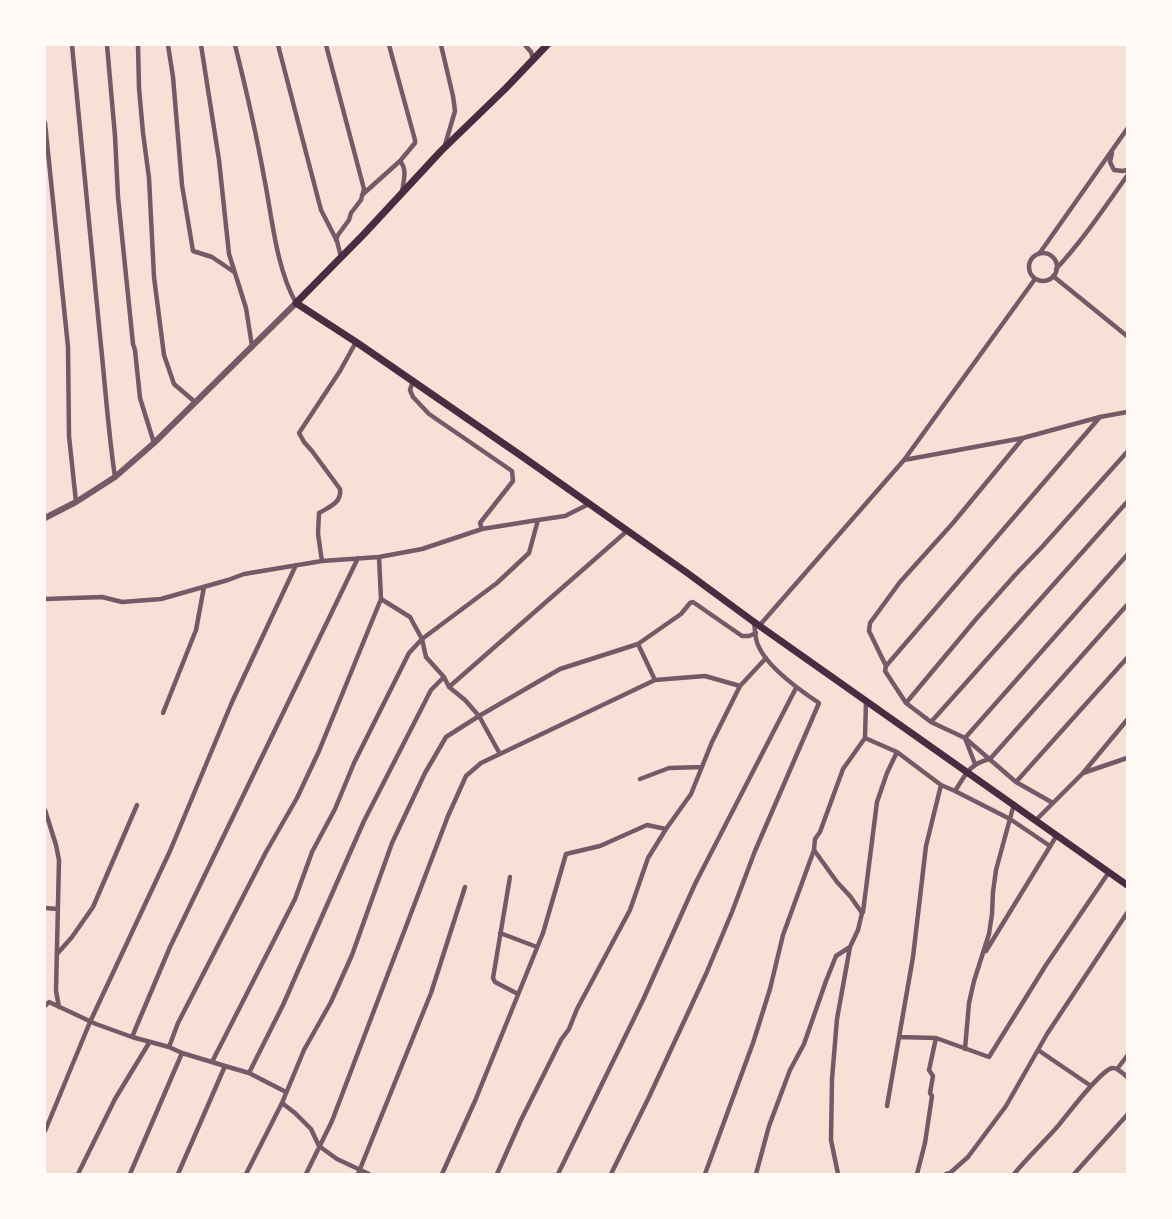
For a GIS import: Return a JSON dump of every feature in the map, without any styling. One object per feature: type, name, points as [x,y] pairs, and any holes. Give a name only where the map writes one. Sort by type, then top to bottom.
[{"type":"main road","points":[[547,45],[444,148],[296,303],[413,381],[589,504],[756,627],[866,701],[1127,885]]},
{"type":"street","points":[[72,45],[115,477]]},
{"type":"street","points":[[106,45],[133,344],[140,398],[154,443]]},
{"type":"street","points":[[138,45],[139,87],[149,178],[154,277],[164,355],[174,384],[195,402]]},
{"type":"street","points":[[168,45],[182,185],[193,251],[212,257],[234,272]]},
{"type":"street","points":[[201,45],[219,159],[229,254],[246,308],[252,345]]},
{"type":"street","points":[[45,518],[76,502],[115,477],[154,443],[296,303],[287,284],[276,244],[254,123],[235,45]]},
{"type":"street","points":[[278,45],[321,210],[336,240],[341,257]]},
{"type":"street","points":[[326,45],[364,189],[361,200],[336,240]]},
{"type":"street","points":[[362,195],[400,161],[415,143],[415,135],[389,45]]},
{"type":"street","points":[[441,45],[455,111],[444,148]]},
{"type":"street","points":[[525,45],[533,59]]},
{"type":"street","points":[[45,123],[68,347],[69,436],[76,502]]},
{"type":"street","points":[[1127,129],[1039,254],[1032,258],[1029,266],[1030,273],[1035,279],[1043,281],[1053,276],[1127,176]]},
{"type":"street","points":[[1112,150],[1110,162],[1114,170],[1127,170]]},
{"type":"street","points":[[400,161],[405,165],[402,193]]},
{"type":"street","points":[[1039,254],[1046,254],[1053,258],[1056,269]]},
{"type":"street","points":[[1053,276],[1127,336]]},
{"type":"street","points":[[246,1174],[282,1103],[304,1050],[331,1002],[352,955],[392,843],[425,773],[446,737],[560,669],[638,644],[681,614],[693,602],[742,636],[749,636],[904,460],[1035,279]]},
{"type":"street","points":[[322,561],[318,534],[319,513],[337,502],[340,489],[299,433],[340,371],[356,342]]},
{"type":"street","points":[[413,381],[410,390],[413,397],[429,414],[512,471],[513,481],[480,523],[482,529]]},
{"type":"street","points":[[904,460],[1023,438],[1127,412]]},
{"type":"street","points":[[885,666],[1100,417]]},
{"type":"street","points":[[1023,438],[953,523],[900,582],[870,623],[869,631],[885,666],[885,671],[906,703],[931,722],[965,738],[1016,782],[1053,802]]},
{"type":"street","points":[[906,703],[977,618],[1127,452]]},
{"type":"street","points":[[931,722],[1127,502]]},
{"type":"street","points":[[45,599],[102,597],[122,602],[161,598],[244,574],[322,561],[379,557],[422,549],[482,529],[565,516],[589,504]]},
{"type":"street","points":[[212,1062],[295,899],[312,852],[409,653],[422,639],[480,597],[529,553],[538,520]]},
{"type":"street","points":[[449,687],[627,531]]},
{"type":"street","points":[[965,738],[1127,555]]},
{"type":"street","points":[[169,1047],[178,1023],[266,852],[297,798],[319,751],[381,599],[379,557]]},
{"type":"street","points":[[132,1037],[170,947],[358,558]]},
{"type":"street","points":[[45,1131],[90,1022],[170,851],[232,702],[296,565]]},
{"type":"street","points":[[163,713],[196,630],[204,587]]},
{"type":"street","points":[[381,599],[410,617],[422,639],[426,657],[444,676],[449,687],[479,716],[500,754]]},
{"type":"street","points":[[955,791],[966,771],[975,764],[990,759],[1127,605]]},
{"type":"street","points":[[611,1174],[650,1097],[706,974],[755,851],[819,703],[796,688],[766,658],[758,645],[756,627]]},
{"type":"street","points":[[638,644],[655,680]]},
{"type":"street","points":[[497,1174],[561,1040],[630,910],[648,858],[690,794],[712,742],[740,686],[766,658]]},
{"type":"street","points":[[1016,782],[1127,658]]},
{"type":"street","points":[[249,1073],[283,1005],[364,821],[431,690],[444,676]]},
{"type":"street","points":[[306,1174],[332,1121],[448,816],[466,776],[481,763],[655,680],[705,676],[740,686]]},
{"type":"street","points":[[558,1174],[643,1000],[695,884],[796,688]]},
{"type":"street","points":[[705,1174],[753,1043],[770,989],[783,935],[814,850],[815,839],[820,832],[843,769],[865,738],[866,701]]},
{"type":"street","points":[[1035,820],[1083,774],[1127,720]]},
{"type":"street","points":[[865,738],[897,752],[941,785],[1010,819],[1050,846]]},
{"type":"street","points":[[965,738],[975,764]]},
{"type":"street","points":[[838,1174],[831,1140],[832,1079],[837,1019],[850,947],[858,930],[862,913],[877,802],[886,772],[897,752]]},
{"type":"street","points":[[1083,774],[1127,758]]},
{"type":"street","points":[[640,779],[669,768],[702,767]]},
{"type":"street","points":[[887,1106],[913,957],[926,846],[941,785]]},
{"type":"street","points":[[965,1049],[969,1003],[989,934],[996,870],[1014,804]]},
{"type":"street","points":[[57,954],[93,907],[137,805]]},
{"type":"street","points":[[45,810],[56,845],[58,860],[56,991],[59,1006]]},
{"type":"street","points":[[442,1174],[475,1101],[543,933],[566,854],[600,846],[647,825],[666,828]]},
{"type":"street","points":[[980,960],[1057,835]]},
{"type":"street","points":[[814,850],[862,913]]},
{"type":"street","points":[[899,1037],[936,1038],[989,1057],[1046,965],[1109,872]]},
{"type":"street","points":[[510,877],[493,978],[495,982],[518,994]]},
{"type":"street","points":[[359,1172],[427,1002],[465,887]]},
{"type":"street","points":[[45,908],[58,909]]},
{"type":"street","points":[[946,1174],[968,1157],[1006,1106],[1038,1050],[1127,913]]},
{"type":"street","points":[[500,933],[537,947]]},
{"type":"street","points":[[756,1174],[769,1126],[790,1070],[804,1044],[832,964],[836,956],[850,947]]},
{"type":"street","points":[[45,1006],[49,1002],[90,1022],[132,1037],[249,1073],[286,1092]]},
{"type":"street","points":[[917,1174],[925,1143],[932,1096],[930,1093],[933,1076],[929,1070],[936,1038]]},
{"type":"street","points":[[78,1174],[115,1099],[149,1042]]},
{"type":"street","points":[[1038,1050],[1091,1086]]},
{"type":"street","points":[[130,1174],[182,1053]]},
{"type":"street","points":[[1117,1069],[1127,1056]]},
{"type":"street","points":[[178,1174],[225,1066]]},
{"type":"street","points":[[1014,1174],[1091,1086],[1108,1070],[1117,1069],[1127,1077]]},
{"type":"street","points":[[282,1103],[311,1129],[319,1146],[359,1172],[369,1174]]},
{"type":"street","points":[[1074,1174],[1127,1115]]}]
